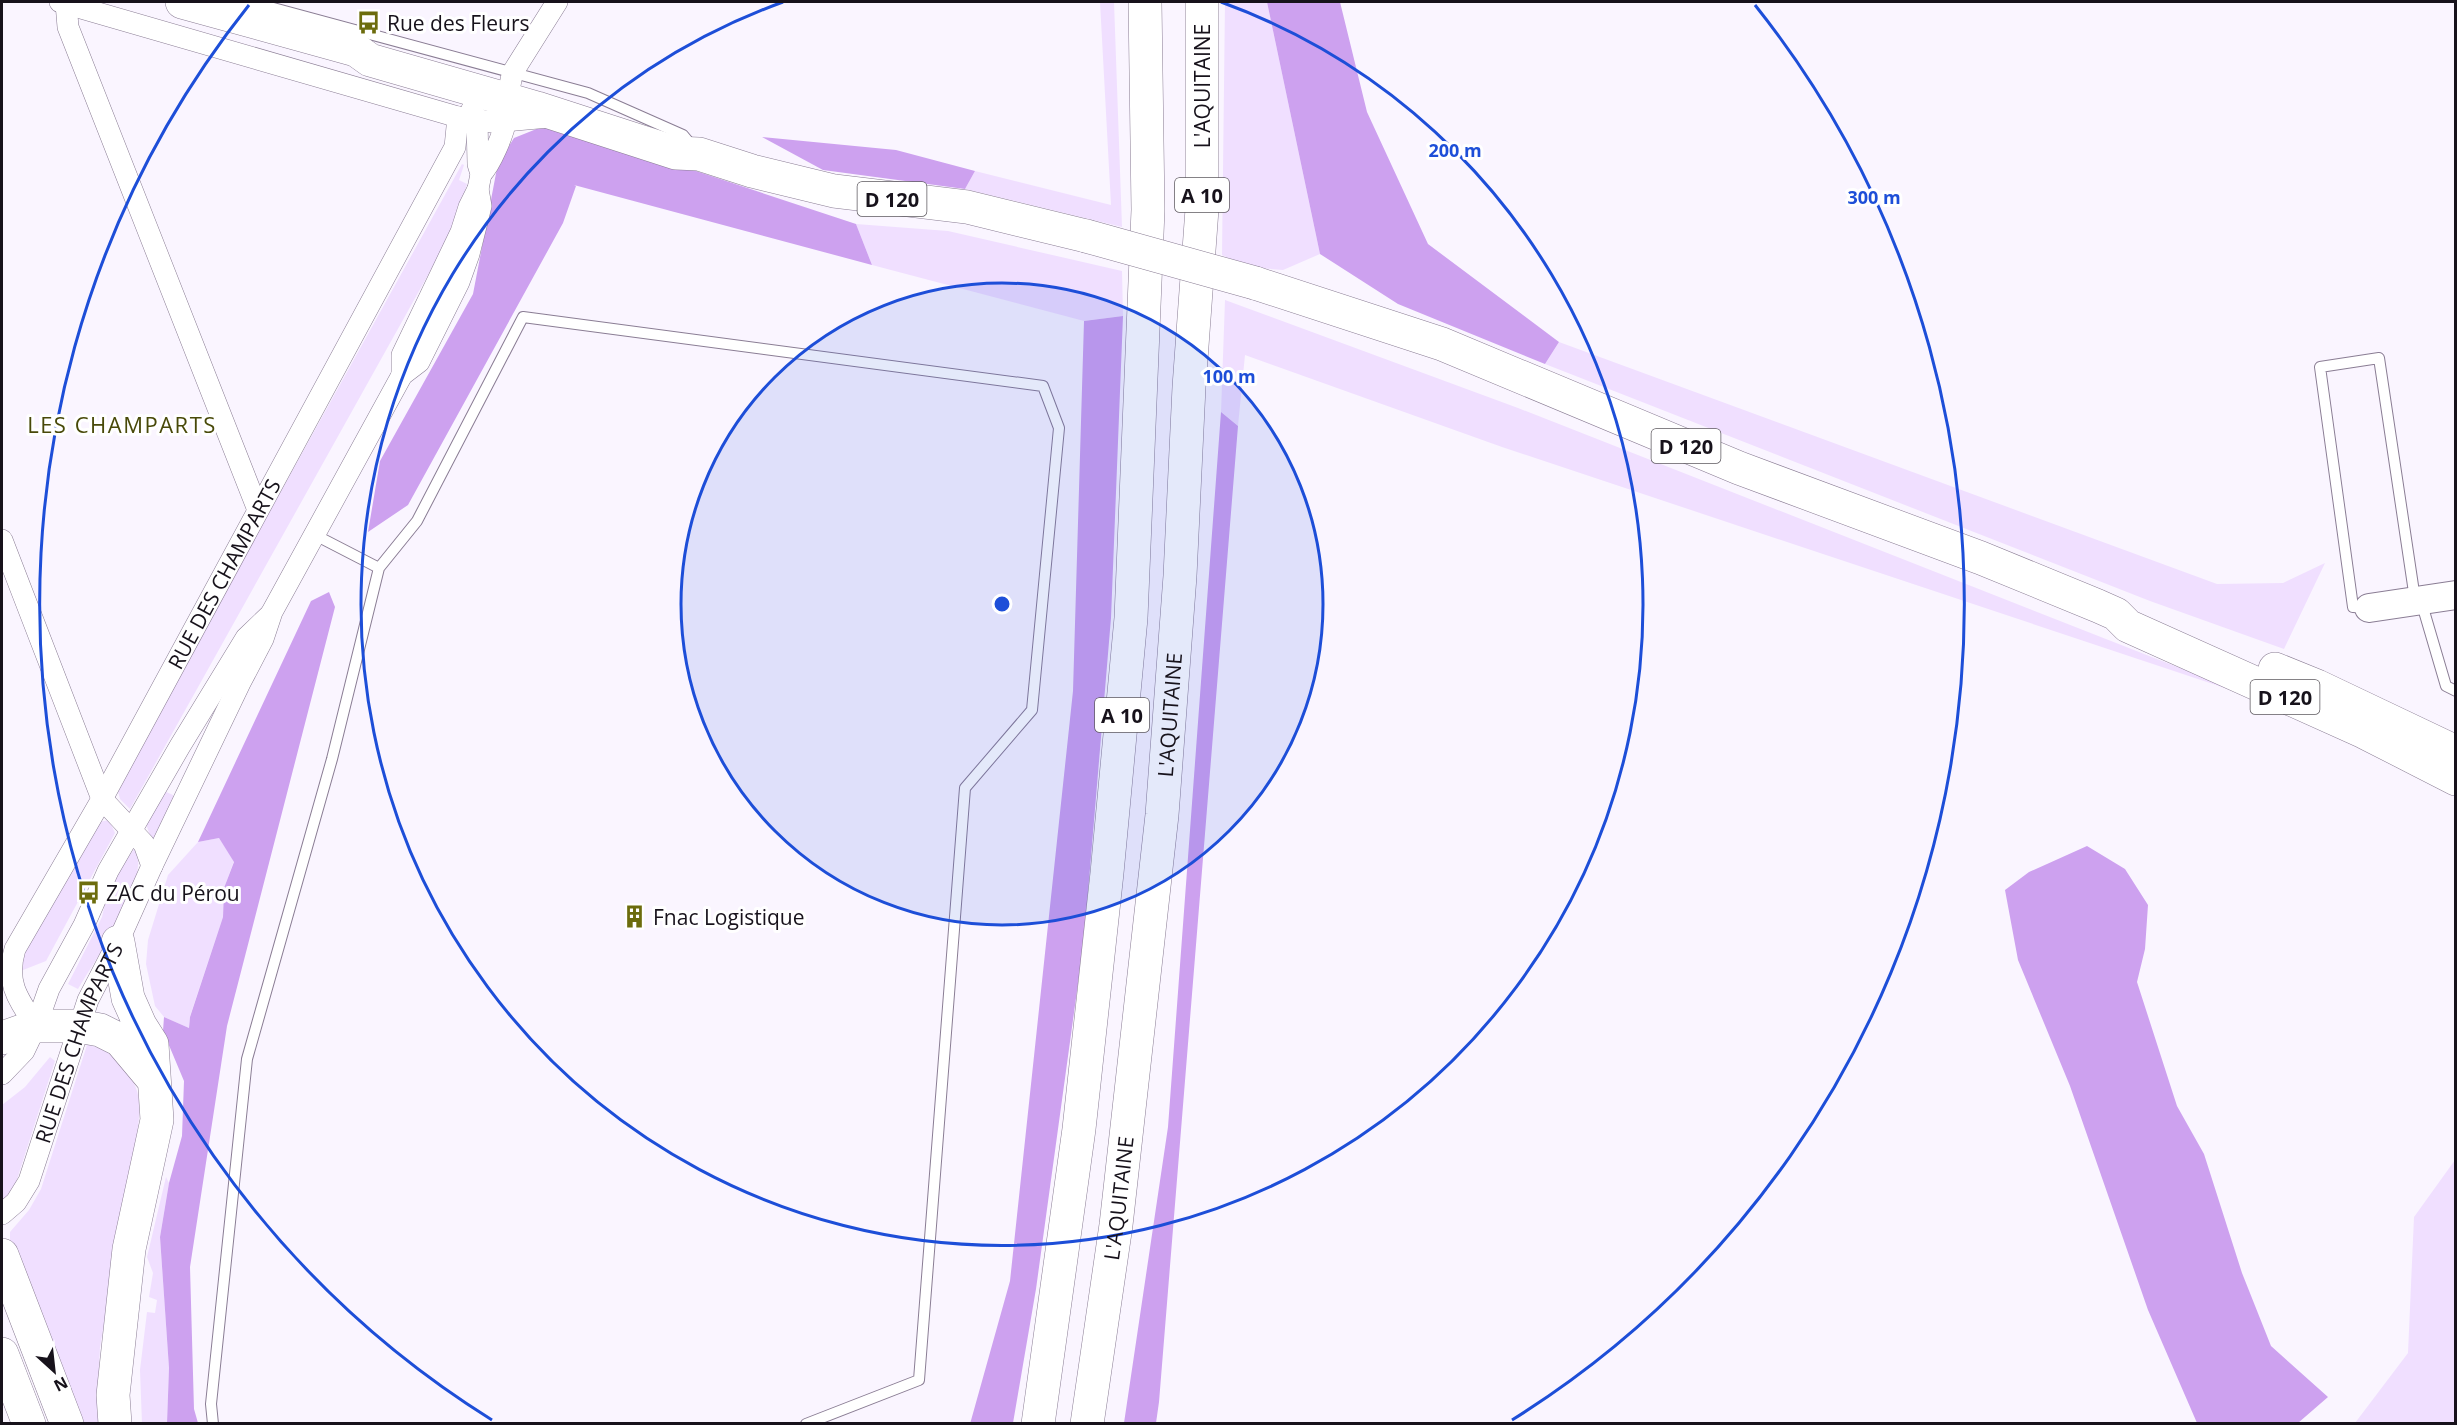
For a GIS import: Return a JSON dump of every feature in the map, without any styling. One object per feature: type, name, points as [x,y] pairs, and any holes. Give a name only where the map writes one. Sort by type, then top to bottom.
[{"type":"main road","name":"D 120","points":[[182,2],[356,50],[374,48],[509,95],[680,140],[699,154],[752,171],[834,191],[967,207],[1086,236],[1255,283],[1442,345],[1739,468],[1981,558],[2116,614],[2128,626],[2364,732],[2456,779]]},
{"type":"main road","name":"A 10","points":[[1038,1424],[1079,1129],[1131,618],[1148,210],[1145,2]]},
{"type":"main road","name":"L'AQUITAINE","points":[[1087,1424],[1116,1226],[1162,815],[1180,576],[1189,387],[1202,209],[1202,2]]},
{"type":"main road","points":[[356,50],[370,60],[456,84],[509,95],[559,115],[676,153],[699,154]]},
{"type":"main road","name":"D 120","points":[[2116,614],[2137,614],[2317,686],[2456,752]]},
{"type":"main road","points":[[116,1424],[113,1395],[129,1249],[157,1120],[152,1044],[140,1025],[128,998],[118,942]]},
{"type":"main road","points":[[2,1038],[36,1026],[78,1026],[100,1030],[120,1040],[156,1084]]},
{"type":"main road","points":[[2,1255],[67,1424]]},
{"type":"main road","points":[[2,1354],[28,1424]]},
{"type":"street","points":[[258,510],[68,27],[63,2],[467,119],[509,95]]},
{"type":"street","points":[[480,181],[488,168],[509,95],[557,2]]},
{"type":"street","name":"RUE DES CHAMPARTS","points":[[2,1214],[16,1202],[29,1181],[88,1000],[263,639],[272,612],[402,375],[418,362],[459,282],[470,254],[481,206],[479,150],[467,119],[467,97],[456,84]]},
{"type":"street","name":"RUE DES CHAMPARTS","points":[[36,1026],[16,996],[12,984],[10,972],[15,949],[102,799],[455,147],[467,119]]},
{"type":"street","points":[[2,540],[102,799],[144,844],[152,866]]},
{"type":"street","points":[[2368,608],[2456,595]]},
{"type":"street","name":"RUE DES CHAMPARTS","points":[[2,1074],[24,1051],[49,989],[84,925],[108,871],[180,746],[246,638],[272,612]]},
{"type":"lane","points":[[251,2],[509,95]]},
{"type":"lane","points":[[213,1424],[211,1404],[247,1059],[332,759],[379,568],[417,521],[523,317],[1043,386],[1059,428],[1032,710],[965,788],[919,1380],[806,1424]]},
{"type":"lane","points":[[2368,608],[2353,607],[2320,367],[2379,358],[2418,602],[2446,686],[2456,691]]},
{"type":"lane","points":[[315,535],[379,568]]},
{"type":"shaded area","points":[[1100,2],[1114,2],[1122,227],[965,189],[975,171],[1111,205]]},
{"type":"shaded area","points":[[1225,2],[1267,2],[1320,254],[1283,270],[1247,267],[1222,255]]},
{"type":"shaded area","points":[[1267,2],[1340,2],[1367,112],[1428,244],[1559,342],[1545,364],[1398,304],[1320,254]]},
{"type":"shaded area","points":[[539,128],[575,131],[856,224],[872,265],[574,185],[576,186],[563,223],[408,505],[368,532],[380,461],[473,294],[498,163],[514,138]]},
{"type":"shaded area","points":[[762,137],[896,150],[975,171],[965,189],[823,170]]},
{"type":"shaded area","points":[[462,164],[464,165],[459,180],[467,184],[452,232],[130,809],[120,799],[117,788]]},
{"type":"shaded area","points":[[856,224],[948,231],[1122,271],[1123,316],[1084,321],[872,265]]},
{"type":"shaded area","points":[[1225,300],[1518,408],[2264,701],[1502,447],[1245,355],[1238,426],[1221,412]]},
{"type":"shaded area","points":[[1123,316],[1111,618],[1084,940],[1036,1289],[1013,1423],[970,1424],[1010,1281],[1073,691],[1084,321]]},
{"type":"shaded area","points":[[1559,342],[2217,584],[2283,583],[2325,563],[2284,649],[2150,601],[1545,364]]},
{"type":"shaded area","points":[[1221,412],[1238,426],[1159,1402],[1156,1423],[1124,1423],[1168,1127]]},
{"type":"shaded area","points":[[329,592],[335,607],[227,1026],[190,1267],[194,1409],[198,1423],[167,1423],[169,1368],[160,1237],[169,1183],[182,1136],[184,1081],[163,1031],[164,1017],[189,1028],[190,1017],[223,917],[224,888],[234,862],[219,838],[198,842],[311,601]]},
{"type":"shaded area","points":[[164,791],[173,795],[174,804],[154,847],[146,824]]},
{"type":"shaded area","points":[[109,820],[115,833],[46,961],[18,972],[18,959],[99,822]]},
{"type":"shaded area","points":[[219,838],[234,861],[224,888],[223,917],[190,1016],[189,1028],[164,1017],[155,1006],[146,964],[148,940],[168,875],[198,842]]},
{"type":"shaded area","points":[[2087,846],[2125,869],[2148,905],[2145,949],[2137,982],[2177,1106],[2204,1154],[2242,1273],[2271,1346],[2328,1397],[2298,1423],[2197,1423],[2148,1310],[2070,1086],[2018,960],[2005,890],[2029,872]]},
{"type":"shaded area","points":[[135,848],[138,866],[130,897],[114,930],[78,989],[68,984],[102,917],[110,882]]},
{"type":"shaded area","points":[[87,1045],[111,1055],[130,1075],[138,1096],[139,1107],[137,1134],[100,1347],[98,1389],[101,1423],[81,1423],[10,1241],[10,1232],[29,1210],[41,1189]]},
{"type":"shaded area","points":[[50,1057],[55,1061],[15,1186],[2,1203],[2,1105],[25,1087]]},
{"type":"shaded area","points":[[2455,1160],[2455,1423],[2355,1423],[2408,1353],[2414,1217]]},
{"type":"shaded area","points":[[166,1177],[169,1183],[160,1237],[169,1368],[167,1423],[142,1424],[140,1370],[147,1312],[155,1313],[157,1300],[149,1297],[153,1273],[147,1257]]},
{"type":"place","name":"Rue des Fleurs","points":[[369,23]]},
{"type":"place","name":"ZAC du Pérou","points":[[88,893]]},
{"type":"place","name":"Fnac Logistique","points":[[635,917]]},
{"type":"district","name":"LES CHAMPARTS","points":[[122,424]]}]
